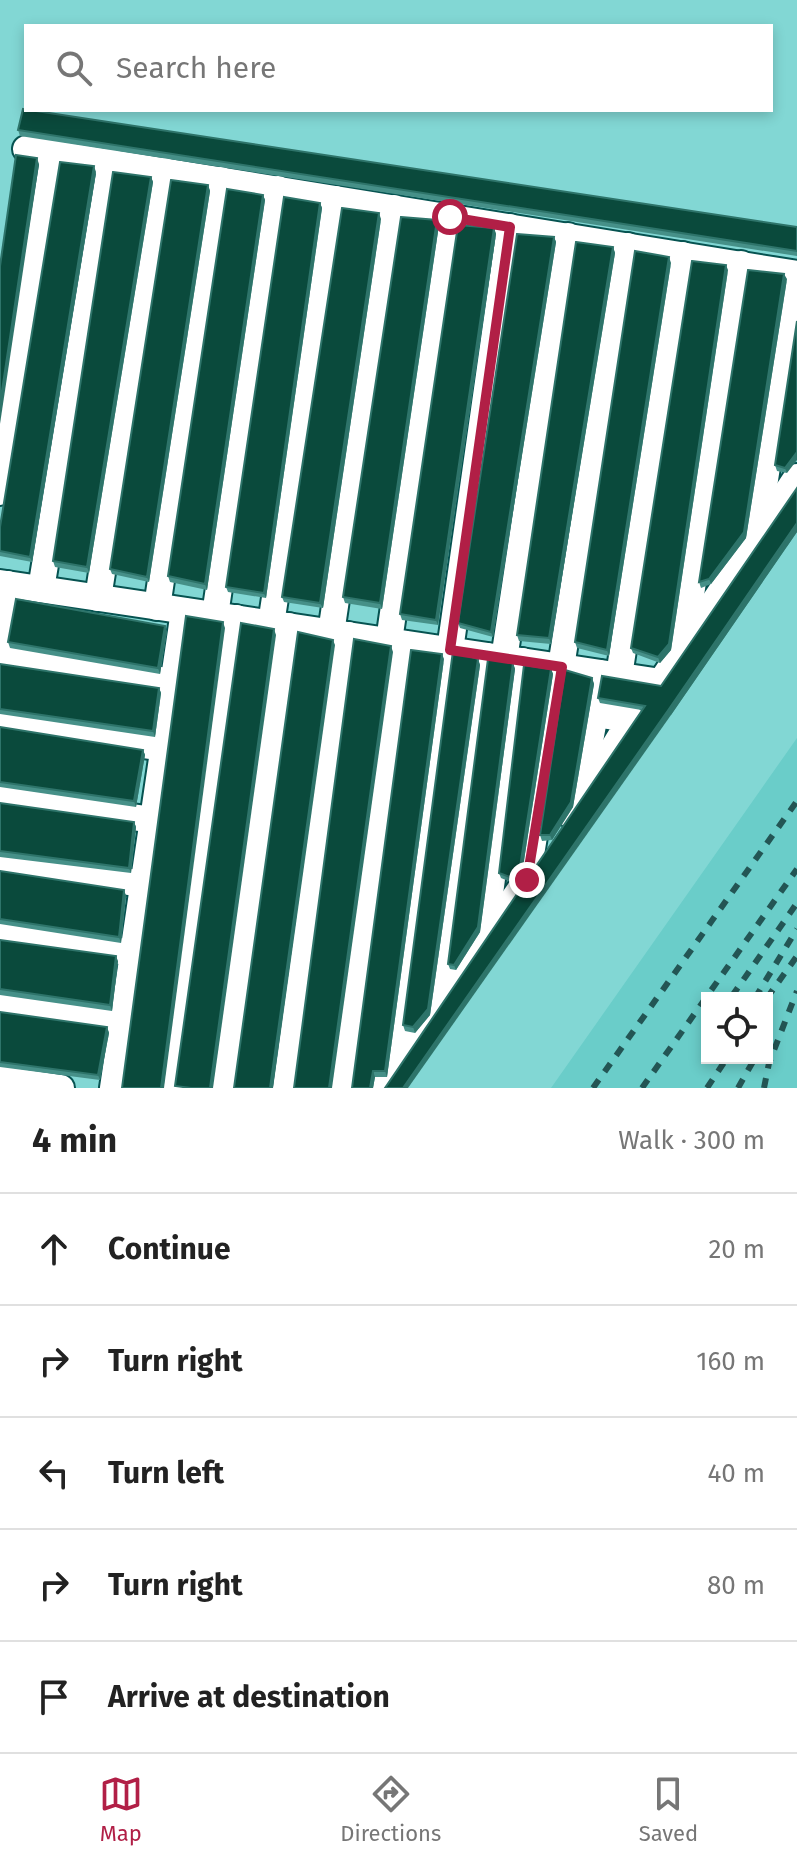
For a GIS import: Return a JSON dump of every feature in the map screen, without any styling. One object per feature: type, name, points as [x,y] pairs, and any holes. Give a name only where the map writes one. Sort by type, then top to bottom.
[{"type":"lane","points":[[26,149],[797,274],[756,540]]},
{"type":"lane","points":[[0,492],[54,153]]},
{"type":"lane","points":[[41,589],[111,162]]},
{"type":"lane","points":[[98,598],[165,171]]},
{"type":"lane","points":[[157,607],[221,180]]},
{"type":"lane","points":[[172,1088],[225,617],[278,189]]},
{"type":"lane","points":[[224,1088],[336,199]]},
{"type":"lane","points":[[286,1088],[339,634],[394,208]]},
{"type":"lane","points":[[342,1088],[450,217]]},
{"type":"lane","points":[[389,1080],[510,227]]},
{"type":"lane","points":[[440,1004],[504,659],[568,236]]},
{"type":"lane","points":[[527,880],[628,246]]},
{"type":"lane","points":[[578,808],[595,714],[609,674],[683,255]]},
{"type":"lane","points":[[683,649],[741,264]]},
{"type":"lane","points":[[0,636],[3,584],[661,682],[797,477]]},
{"type":"lane","points":[[113,1088],[184,611]]},
{"type":"lane","points":[[0,653],[173,682]]},
{"type":"lane","points":[[484,941],[504,659]]},
{"type":"lane","points":[[389,1080],[578,808],[631,719],[595,714]]},
{"type":"lane","points":[[0,725],[164,748]]},
{"type":"lane","points":[[0,798],[153,820]]},
{"type":"lane","points":[[0,864],[144,884]]},
{"type":"lane","points":[[0,933],[133,953]]},
{"type":"lane","points":[[0,1006],[123,1023]]},
{"type":"lane","points":[[0,1079],[61,1088]]},
{"type":"shaded area","points":[[797,738],[797,1088],[551,1088]]},
{"type":"building","points":[[23,109],[24,112],[43,112],[797,227],[797,251],[18,130]]},
{"type":"building","points":[[16,155],[37,158],[0,404],[0,266]]},
{"type":"building","points":[[60,162],[94,166],[30,557],[0,551],[0,527]]},
{"type":"building","points":[[113,172],[151,177],[87,567],[53,561]]},
{"type":"building","points":[[171,180],[208,185],[147,577],[110,569]]},
{"type":"building","points":[[227,189],[263,195],[205,584],[168,576]]},
{"type":"building","points":[[284,197],[320,203],[264,593],[226,587]]},
{"type":"building","points":[[342,208],[379,213],[320,603],[282,597]]},
{"type":"building","points":[[401,217],[437,220],[380,603],[343,597]]},
{"type":"building","points":[[458,225],[494,228],[436,620],[400,614]]},
{"type":"building","points":[[517,234],[554,237],[491,632],[458,623]]},
{"type":"building","points":[[576,242],[613,247],[549,638],[517,635]]},
{"type":"building","points":[[635,251],[669,257],[607,650],[575,642]]},
{"type":"building","points":[[692,261],[726,265],[669,644],[658,657],[631,648]]},
{"type":"building","points":[[748,270],[784,274],[744,532],[709,579],[699,582]]},
{"type":"building","points":[[797,321],[797,452],[785,468],[775,465]]},
{"type":"building","points":[[797,488],[797,523],[403,1088],[385,1088],[645,706],[598,698],[602,676],[661,686]]},
{"type":"building","points":[[16,599],[165,626],[158,668],[8,642]]},
{"type":"building","points":[[186,616],[223,622],[161,1088],[122,1088]]},
{"type":"building","points":[[241,623],[274,629],[210,1088],[175,1086]]},
{"type":"building","points":[[298,632],[333,640],[270,1088],[234,1088]]},
{"type":"building","points":[[354,639],[391,646],[329,1088],[294,1088]]},
{"type":"building","points":[[411,650],[442,654],[385,1071],[373,1071],[370,1088],[352,1088]]},
{"type":"building","points":[[453,651],[478,659],[428,1009],[413,1027],[403,1025]]},
{"type":"building","points":[[488,659],[513,663],[478,927],[454,965],[448,964]]},
{"type":"building","points":[[0,664],[159,688],[153,731],[0,709]]},
{"type":"building","points":[[524,665],[551,669],[518,880],[499,873]]},
{"type":"building","points":[[565,670],[592,678],[571,802],[550,835],[540,835]]},
{"type":"building","points":[[0,727],[143,750],[134,801],[0,782]]},
{"type":"building","points":[[0,803],[134,822],[129,868],[0,851]]},
{"type":"building","points":[[0,871],[124,890],[119,937],[0,919]]},
{"type":"building","points":[[0,940],[116,956],[110,1005],[0,989]]},
{"type":"building","points":[[0,1012],[107,1027],[98,1075],[0,1062]]},
{"type":"railway","points":[[593,1088],[797,801]]},
{"type":"railway","points":[[642,1088],[797,869]]},
{"type":"railway","points":[[735,992],[797,903]]},
{"type":"railway","points":[[759,992],[797,929]]},
{"type":"railway","points":[[771,992],[797,956]]},
{"type":"railway","points":[[764,1088],[769,1063],[797,991]]},
{"type":"railway","points":[[707,1088],[723,1064]]},
{"type":"railway","points":[[738,1088],[752,1064]]},
{"type":"route","points":[[450,217],[510,227],[450,650],[562,667],[527,880]]}]
